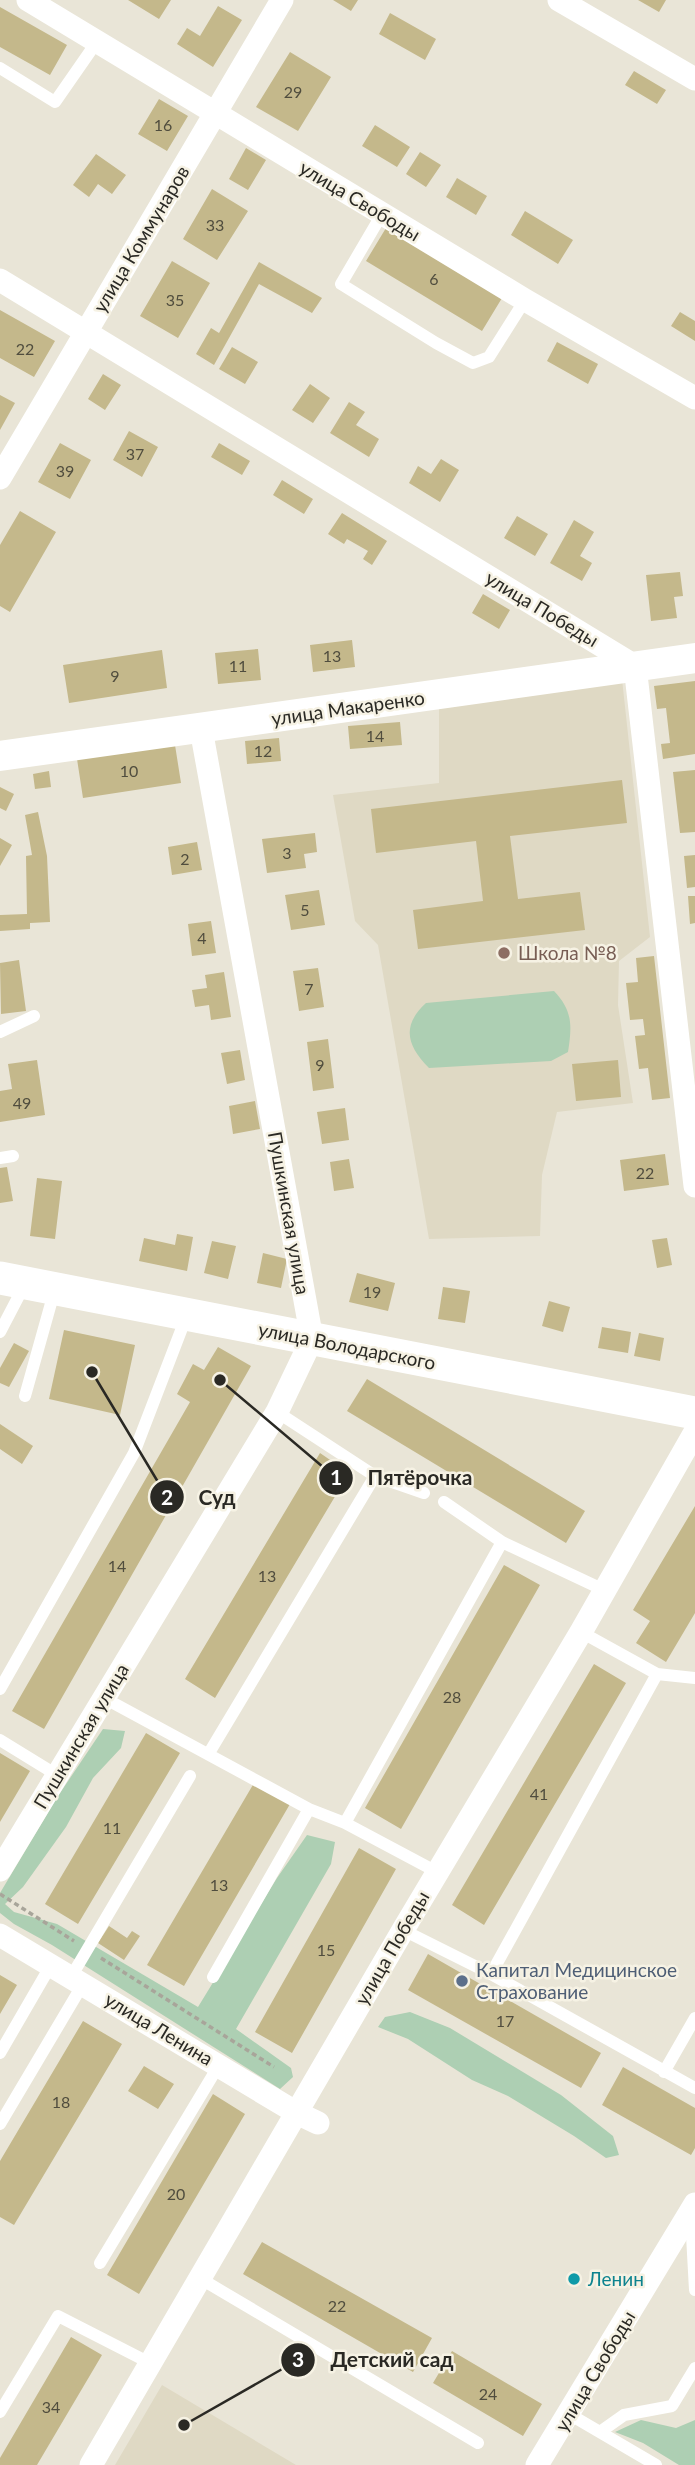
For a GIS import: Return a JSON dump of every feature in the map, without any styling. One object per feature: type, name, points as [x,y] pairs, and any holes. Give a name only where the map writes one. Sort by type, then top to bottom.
[{"type":"main road","name":"улица Володарского","points":[[27,1283],[695,1413]]},
{"type":"street","name":"улица Свободы","points":[[28,0],[525,300],[695,398]]},
{"type":"street","name":"улица Коммунаров","points":[[0,478],[282,0]]},
{"type":"street","points":[[559,0],[695,79]]},
{"type":"street","name":"улица Победы","points":[[0,280],[635,666]]},
{"type":"street","name":"улица Макаренко","points":[[0,756],[695,659]]},
{"type":"street","points":[[635,666],[695,1186]]},
{"type":"street","name":"Пушкинская улица","points":[[0,1870],[277,1412],[312,1339],[201,729]]},
{"type":"street","name":"улица Победы","points":[[90,2465],[201,2279],[307,2118],[403,1930],[581,1632],[695,1432]]},
{"type":"street","name":"улица Ленина","points":[[0,1935],[307,2118]]},
{"type":"street","name":"улица Свободы","points":[[537,2465],[693,2207]]},
{"type":"lane","points":[[0,68],[55,102],[96,43]]},
{"type":"lane","points":[[382,214],[341,284],[436,343],[473,363],[489,357],[525,300]]},
{"type":"lane","points":[[0,1032],[34,1016]]},
{"type":"lane","points":[[0,1332],[27,1283]]},
{"type":"lane","points":[[25,1396],[27,1283]]},
{"type":"lane","points":[[0,1689],[134,1453],[187,1315]]},
{"type":"lane","points":[[277,1412],[375,1476],[424,1493]]},
{"type":"lane","points":[[209,1753],[375,1476]]},
{"type":"lane","points":[[444,1502],[502,1542],[604,1590]]},
{"type":"lane","points":[[345,1823],[502,1542]]},
{"type":"lane","points":[[581,1632],[657,1674],[694,1677]]},
{"type":"lane","points":[[491,1974],[657,1674]]},
{"type":"lane","points":[[104,1698],[309,1809],[345,1823],[437,1872]]},
{"type":"lane","points":[[0,1740],[57,1775]]},
{"type":"lane","points":[[0,2124],[77,1980],[88,1950],[190,1776]]},
{"type":"lane","points":[[213,1977],[309,1809]]},
{"type":"lane","points":[[403,1930],[491,1974],[695,2088]]},
{"type":"lane","points":[[0,2053],[51,1965]]},
{"type":"lane","points":[[664,2072],[695,2018]]},
{"type":"lane","points":[[100,2263],[219,2065]]},
{"type":"lane","points":[[693,2207],[695,2290]]},
{"type":"lane","points":[[201,2279],[478,2443]]},
{"type":"lane","points":[[0,2412],[58,2316],[150,2363]]},
{"type":"lane","points":[[600,2432],[624,2415],[672,2406],[695,2368]]},
{"type":"lane","points":[[569,2414],[656,2465]]},
{"type":"path","points":[[0,1894],[274,2067]]},
{"type":"shaded area","name":"Школа №8","points":[[622,679],[650,937],[619,961],[618,1005],[633,1103],[557,1112],[542,1175],[540,1236],[429,1239],[378,945],[355,921],[333,795],[439,783],[439,703]]},
{"type":"shaded area","points":[[162,2385],[296,2465],[115,2465]]},
{"type":"green space","points":[[554,991],[568,1012],[570,1034],[568,1052],[551,1061],[429,1068],[412,1044],[410,1028],[418,1011],[426,1003]]},
{"type":"green space","points":[[103,1729],[125,1731],[121,1748],[93,1778],[66,1827],[23,1887],[5,1904],[14,1912],[57,1924],[198,2007],[277,1878],[307,1835],[335,1842],[331,1864],[236,2029],[291,2068],[293,2077],[280,2089],[0,1913],[0,1893],[58,1796]]},
{"type":"green space","points":[[410,2012],[450,2028],[561,2095],[613,2136],[619,2155],[606,2158],[508,2096],[472,2080],[408,2039],[378,2027],[385,2017]]},
{"type":"green space","points":[[641,2420],[676,2428],[695,2420],[695,2465],[679,2465],[643,2443],[615,2432]]},
{"type":"building","points":[[128,0],[171,0],[159,19]]},
{"type":"building","points":[[333,0],[358,0],[351,11]]},
{"type":"building","points":[[638,0],[666,0],[659,12]]},
{"type":"building","points":[[218,6],[242,20],[213,67],[177,44],[187,28],[200,36]]},
{"type":"building","points":[[0,7],[67,45],[50,75],[0,47]]},
{"type":"building","points":[[390,13],[436,39],[425,60],[379,34]]},
{"type":"building","points":[[290,52],[331,77],[298,131],[256,107]]},
{"type":"building","points":[[634,71],[666,90],[657,104],[625,85]]},
{"type":"building","points":[[159,99],[188,116],[167,151],[138,134]]},
{"type":"building","points":[[375,125],[410,147],[397,167],[362,146]]},
{"type":"building","points":[[246,148],[266,160],[248,190],[229,179]]},
{"type":"building","points":[[420,152],[441,165],[426,187],[406,174]]},
{"type":"building","points":[[96,154],[126,175],[112,194],[98,184],[89,197],[73,185]]},
{"type":"building","points":[[457,178],[487,196],[476,215],[446,197]]},
{"type":"building","points":[[212,189],[248,211],[217,260],[183,239]]},
{"type":"building","points":[[525,211],[573,240],[558,264],[511,235]]},
{"type":"building","points":[[386,228],[502,298],[482,331],[366,261]]},
{"type":"building","points":[[172,261],[210,283],[178,338],[140,316]]},
{"type":"building","points":[[259,262],[322,298],[312,313],[259,284],[214,365],[196,354],[211,328],[219,333]]},
{"type":"building","points":[[0,310],[55,341],[34,377],[0,358]]},
{"type":"building","points":[[680,312],[695,321],[695,341],[671,326]]},
{"type":"building","points":[[557,342],[598,364],[588,384],[547,361]]},
{"type":"building","points":[[232,347],[258,362],[245,384],[219,369]]},
{"type":"building","points":[[103,374],[121,385],[105,410],[88,399]]},
{"type":"building","points":[[310,384],[330,398],[313,423],[292,410]]},
{"type":"building","points":[[0,395],[15,403],[0,430]]},
{"type":"building","points":[[349,402],[365,412],[356,425],[379,439],[369,457],[330,433]]},
{"type":"building","points":[[129,431],[158,447],[142,477],[113,460]]},
{"type":"building","points":[[60,443],[91,460],[70,499],[38,482]]},
{"type":"building","points":[[219,443],[250,461],[242,475],[211,457]]},
{"type":"building","points":[[441,459],[459,470],[440,502],[409,483],[418,466],[431,474]]},
{"type":"building","points":[[282,480],[313,499],[304,514],[273,495]]},
{"type":"building","points":[[20,511],[56,532],[10,612],[0,606],[0,545]]},
{"type":"building","points":[[342,513],[387,541],[372,565],[363,559],[368,551],[347,539],[344,544],[328,534]]},
{"type":"building","points":[[517,516],[548,534],[535,556],[504,538]]},
{"type":"building","points":[[574,520],[594,532],[580,556],[592,563],[582,581],[550,563]]},
{"type":"building","points":[[680,572],[683,596],[674,597],[677,618],[651,621],[646,575]]},
{"type":"building","points":[[483,594],[510,610],[499,629],[472,613]]},
{"type":"building","points":[[352,640],[355,667],[313,672],[310,645]]},
{"type":"building","points":[[258,649],[261,680],[218,684],[215,653]]},
{"type":"building","points":[[162,650],[167,688],[69,703],[63,665]]},
{"type":"building","points":[[695,681],[695,754],[663,759],[661,744],[670,743],[666,708],[657,709],[654,686]]},
{"type":"building","points":[[400,722],[402,745],[350,749],[348,726]]},
{"type":"building","points":[[279,738],[281,761],[247,764],[245,741]]},
{"type":"building","points":[[175,745],[181,783],[83,798],[77,759]]},
{"type":"building","points":[[695,770],[695,832],[680,833],[673,772]]},
{"type":"building","points":[[49,771],[51,787],[35,789],[33,774]]},
{"type":"building","points":[[622,780],[627,823],[510,836],[518,899],[580,892],[585,930],[418,949],[413,910],[483,901],[476,841],[376,853],[371,809]]},
{"type":"building","points":[[0,787],[14,794],[6,811],[0,808]]},
{"type":"building","points":[[38,812],[47,856],[50,922],[30,923],[30,929],[0,931],[0,915],[27,914],[26,856],[32,855],[25,815]]},
{"type":"building","points":[[315,833],[317,852],[304,854],[306,868],[267,873],[262,839]]},
{"type":"building","points":[[0,838],[12,845],[0,866]]},
{"type":"building","points":[[197,842],[202,870],[172,875],[168,847]]},
{"type":"building","points":[[695,855],[695,887],[687,888],[684,856]]},
{"type":"building","points":[[319,890],[325,925],[291,930],[285,895]]},
{"type":"building","points":[[688,896],[695,896],[695,923],[690,924]]},
{"type":"building","points":[[211,921],[216,953],[192,956],[188,924]]},
{"type":"building","points":[[654,956],[670,1098],[652,1100],[648,1068],[639,1069],[635,1036],[645,1035],[643,1019],[630,1020],[626,983],[638,982],[636,958]]},
{"type":"building","points":[[19,960],[26,1011],[1,1014],[0,963]]},
{"type":"building","points":[[318,968],[324,1007],[299,1011],[293,971]]},
{"type":"building","points":[[224,972],[231,1017],[211,1020],[209,1005],[195,1007],[192,990],[207,988],[205,975]]},
{"type":"building","points":[[328,1039],[334,1088],[313,1091],[307,1042]]},
{"type":"building","points":[[240,1050],[245,1080],[227,1084],[221,1053]]},
{"type":"building","points":[[37,1060],[45,1115],[0,1122],[0,1091],[12,1089],[8,1064]]},
{"type":"building","points":[[618,1060],[621,1097],[576,1101],[572,1064]]},
{"type":"building","points":[[255,1101],[260,1129],[233,1134],[229,1106]]},
{"type":"building","points":[[345,1108],[349,1140],[322,1144],[317,1112]]},
{"type":"building","points":[[665,1154],[669,1185],[624,1191],[620,1160]]},
{"type":"building","points":[[349,1159],[354,1188],[334,1191],[330,1162]]},
{"type":"building","points":[[7,1167],[13,1201],[0,1203],[0,1168]]},
{"type":"building","points":[[37,1178],[62,1181],[55,1239],[30,1236]]},
{"type":"building","points":[[177,1234],[193,1237],[187,1271],[139,1261],[144,1238],[175,1245]]},
{"type":"building","points":[[667,1238],[672,1265],[657,1268],[652,1240]]},
{"type":"building","points":[[212,1241],[236,1246],[228,1279],[204,1273]]},
{"type":"building","points":[[263,1253],[287,1259],[281,1288],[257,1283]]},
{"type":"building","points":[[357,1273],[395,1283],[388,1311],[349,1302]]},
{"type":"building","points":[[443,1287],[470,1291],[465,1323],[438,1319]]},
{"type":"building","points":[[549,1301],[570,1307],[563,1332],[542,1326]]},
{"type":"building","points":[[602,1327],[631,1332],[628,1353],[598,1348]]},
{"type":"building","points":[[64,1330],[135,1345],[120,1415],[49,1399]]},
{"type":"building","points":[[639,1333],[664,1338],[660,1361],[634,1356]]},
{"type":"building","points":[[14,1343],[29,1351],[9,1387],[0,1383],[0,1368]]},
{"type":"building","points":[[218,1347],[251,1366],[44,1729],[12,1711],[190,1402],[177,1394],[193,1364],[204,1370]]},
{"type":"building","points":[[367,1379],[585,1511],[566,1543],[347,1411]]},
{"type":"building","points":[[0,1424],[33,1446],[22,1464],[0,1449]]},
{"type":"building","points":[[320,1453],[349,1473],[215,1698],[185,1679]]},
{"type":"building","points":[[695,1506],[695,1613],[666,1662],[636,1643],[650,1621],[633,1610]]},
{"type":"building","points":[[504,1565],[540,1585],[401,1829],[365,1808]]},
{"type":"building","points":[[594,1664],[626,1683],[484,1925],[452,1905]]},
{"type":"building","points":[[146,1733],[180,1753],[78,1924],[45,1904]]},
{"type":"building","points":[[0,1753],[30,1771],[0,1822]]},
{"type":"building","points":[[254,1783],[290,1804],[184,1986],[147,1965]]},
{"type":"building","points":[[359,1848],[396,1869],[292,2053],[255,2032]]},
{"type":"building","points":[[109,1926],[127,1938],[132,1931],[140,1936],[124,1960],[98,1943]]},
{"type":"building","points":[[428,1954],[601,2053],[581,2088],[408,1990]]},
{"type":"building","points":[[0,1975],[17,1985],[0,2014]]},
{"type":"building","points":[[83,2021],[122,2044],[14,2225],[0,2217],[0,2161]]},
{"type":"building","points":[[144,2066],[174,2084],[158,2109],[128,2091]]},
{"type":"building","points":[[623,2067],[695,2108],[695,2148],[691,2155],[602,2105]]},
{"type":"building","points":[[213,2094],[245,2114],[139,2294],[107,2275]]},
{"type":"building","points":[[262,2242],[432,2338],[413,2372],[243,2274]]},
{"type":"building","points":[[71,2337],[102,2355],[37,2465],[0,2465],[0,2458]]},
{"type":"building","points":[[452,2351],[542,2404],[523,2436],[433,2383]]},
{"type":"place","name":"Школа №8","points":[[504,953]]},
{"type":"place","name":"Суд","points":[[92,1372]]},
{"type":"place","name":"Пятёрочка","points":[[220,1380]]},
{"type":"place","name":"Капитал Медицинское Страхование","points":[[462,1981]]},
{"type":"place","name":"Ленин","points":[[574,2279]]},
{"type":"place","name":"Детский сад","points":[[184,2425]]}]
